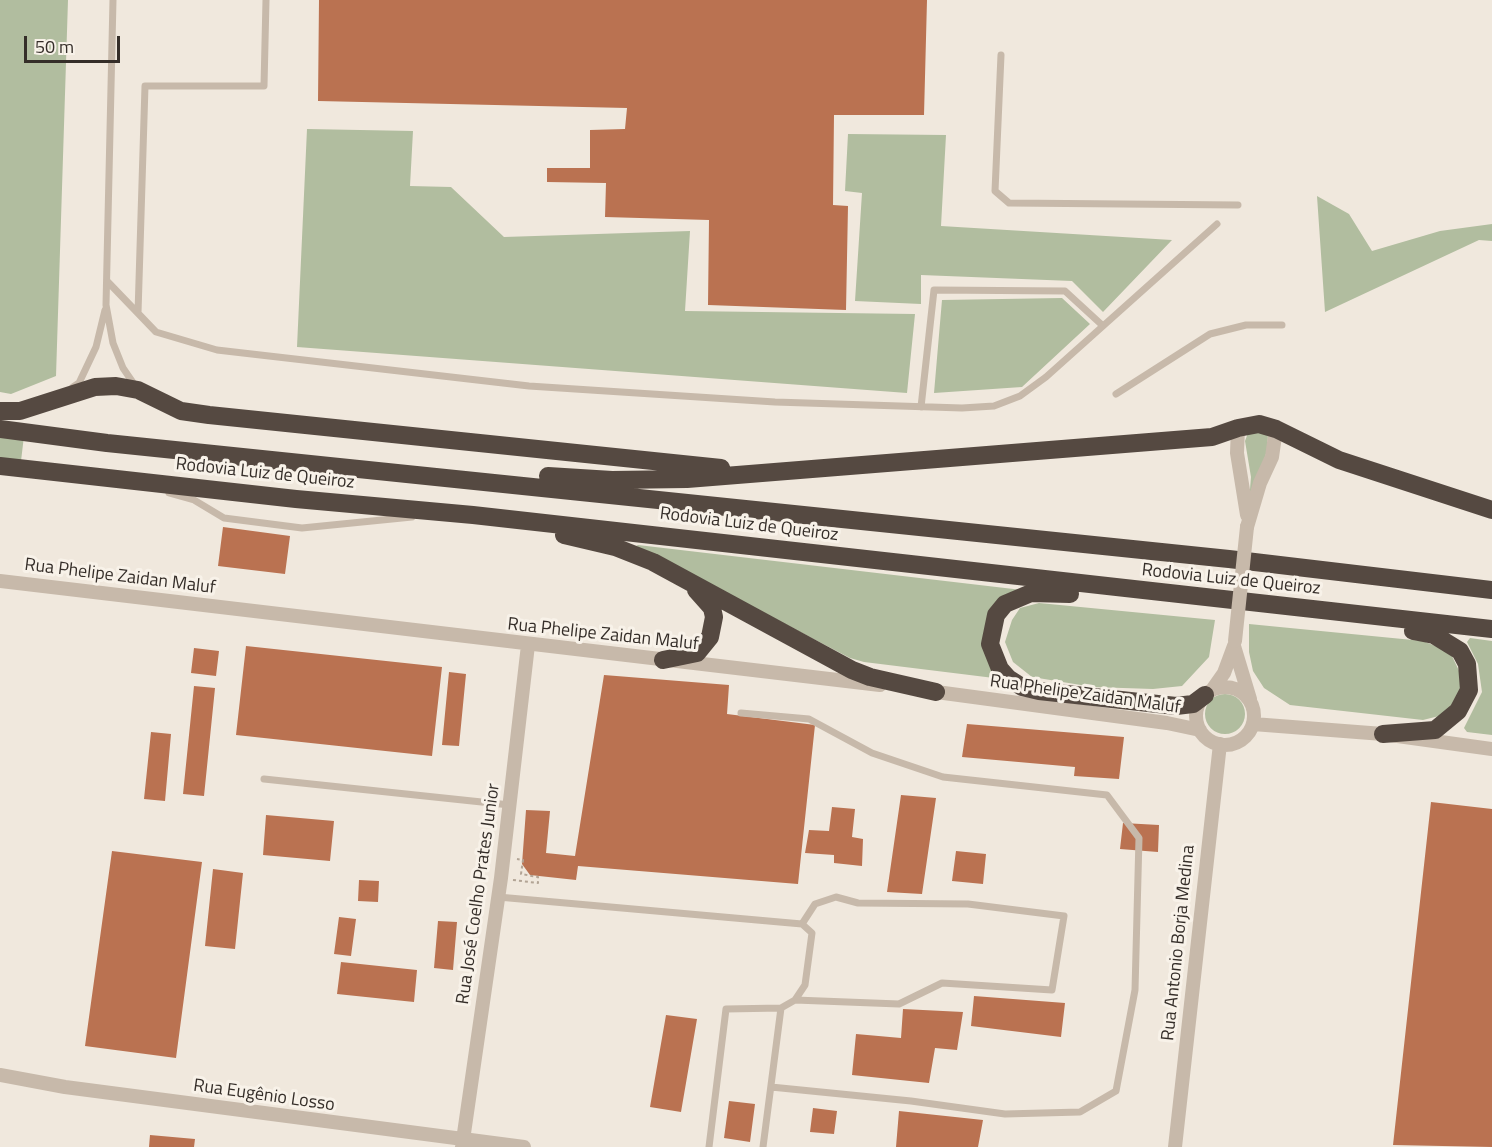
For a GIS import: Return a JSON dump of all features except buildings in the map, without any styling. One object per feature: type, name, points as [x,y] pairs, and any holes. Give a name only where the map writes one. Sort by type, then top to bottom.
[{"type":"highway","points":[[0,411],[20,411],[95,387],[116,386],[138,390],[181,411],[209,415],[764,473]]},
{"type":"highway","points":[[320,464],[612,480],[687,479],[1212,437],[1259,424],[1276,429],[1339,460],[1492,510]]},
{"type":"highway","name":"Rodovia Luiz de Queiroz","points":[[0,429],[107,443],[1229,559],[1492,590]]},
{"type":"highway","name":"Rodovia Luiz de Queiroz","points":[[0,466],[296,499],[473,514],[1194,598],[1492,629]]},
{"type":"highway","points":[[473,514],[615,547],[684,579],[852,670],[870,677],[936,692]]},
{"type":"highway","points":[[663,660],[698,653],[710,637],[713,627],[714,617],[707,599],[684,579]]},
{"type":"highway","points":[[1194,598],[1031,593],[1011,600],[996,615],[990,644],[999,669],[1008,678],[1022,687],[1039,691],[1176,706],[1193,704],[1208,692]]},
{"type":"highway","points":[[1288,607],[1434,635],[1460,651],[1467,664],[1468,690],[1465,701],[1450,720],[1435,730],[1383,734]]},
{"type":"street","points":[[1238,428],[1238,453],[1247,525]]},
{"type":"street","points":[[1234,644],[1240,674],[1255,714],[1254,724],[1243,739],[1236,743],[1220,744],[1205,737],[1200,730],[1197,708],[1224,674],[1234,644],[1247,525],[1260,483],[1272,457],[1276,429]]},
{"type":"street","name":"Rua Phelipe Zaidan Maluf","points":[[0,580],[528,645],[936,692],[1167,723],[1200,730]]},
{"type":"street","name":"Rua José Coelho Prates Junior","points":[[462,1144],[501,878],[528,645]]},
{"type":"street","points":[[1208,692],[1220,687],[1237,689],[1251,700]]},
{"type":"street","points":[[1254,724],[1383,734],[1492,749]]},
{"type":"street","name":"Rua Antonio Borja Medina","points":[[1174,1147],[1220,744]]},
{"type":"street","name":"Rua Eugênio Losso","points":[[0,1075],[65,1087],[462,1144],[524,1147]]},
{"type":"lane","points":[[56,399],[79,383],[96,347],[106,305],[113,0]]},
{"type":"lane","points":[[138,313],[145,86],[264,86],[266,0]]},
{"type":"lane","points":[[1001,55],[995,191],[1009,203],[1238,205]]},
{"type":"lane","points":[[107,281],[156,332],[217,350],[306,363],[529,386],[775,402],[921,407],[994,406],[1020,396],[1046,377],[1217,224]]},
{"type":"lane","points":[[921,407],[934,290],[1065,291],[1102,325]]},
{"type":"lane","points":[[106,305],[113,343],[123,368],[138,390]]},
{"type":"lane","points":[[1116,394],[1210,334],[1246,325],[1282,325]]},
{"type":"lane","points":[[25,469],[173,494],[194,500],[224,518],[302,528],[374,519],[473,514]]},
{"type":"lane","points":[[741,713],[809,719],[872,753],[943,777],[1107,795],[1139,838],[1135,990],[1116,1091],[1080,1112],[1005,1114],[911,1101],[771,1087]]},
{"type":"lane","points":[[264,779],[510,805]]},
{"type":"lane","points":[[498,897],[802,924],[812,933],[805,985],[795,1000],[781,1008],[726,1009],[709,1147]]},
{"type":"lane","points":[[795,1000],[899,1004],[942,983],[1052,990],[1064,916],[968,904],[858,903],[836,897],[815,904],[802,924]]},
{"type":"lane","points":[[763,1147],[781,1008]]},
{"type":"path","points":[[501,878],[538,883],[538,877],[521,874],[523,860],[516,859]]},
{"type":"green space","points":[[0,0],[68,0],[56,376],[11,394],[0,392]]},
{"type":"green space","points":[[307,129],[413,131],[410,186],[451,187],[504,237],[690,231],[685,311],[915,314],[907,393],[297,347]]},
{"type":"green space","points":[[848,134],[946,135],[941,226],[1172,240],[1103,312],[1072,281],[921,275],[921,304],[855,301],[862,193],[845,191]]},
{"type":"green space","points":[[1317,196],[1349,214],[1372,251],[1440,231],[1492,224],[1492,241],[1479,240],[1325,312]]},
{"type":"green space","points":[[1062,298],[1090,324],[1022,387],[934,393],[942,300]]},
{"type":"green space","points":[[1255,430],[1268,435],[1267,451],[1249,502],[1251,477],[1245,441],[1248,433]]},
{"type":"green space","points":[[0,434],[24,436],[21,461],[0,459]]},
{"type":"green space","points":[[636,546],[1022,590],[993,615],[1002,679],[864,662],[850,658]]},
{"type":"green space","points":[[1039,603],[1215,620],[1209,657],[1182,686],[1153,689],[1093,687],[1032,677],[1013,662],[1005,642],[1012,620],[1020,608]]},
{"type":"green space","points":[[1249,624],[1423,641],[1450,652],[1463,679],[1457,702],[1443,715],[1423,720],[1290,705],[1264,688],[1253,671],[1249,652]]},
{"type":"green space","points":[[1470,638],[1492,641],[1492,735],[1467,732],[1464,728],[1482,692],[1478,664],[1467,642]]},
{"type":"green space","points":[[1225,694],[1239,700],[1245,714],[1239,728],[1225,734],[1211,728],[1205,714],[1211,700]]}]
